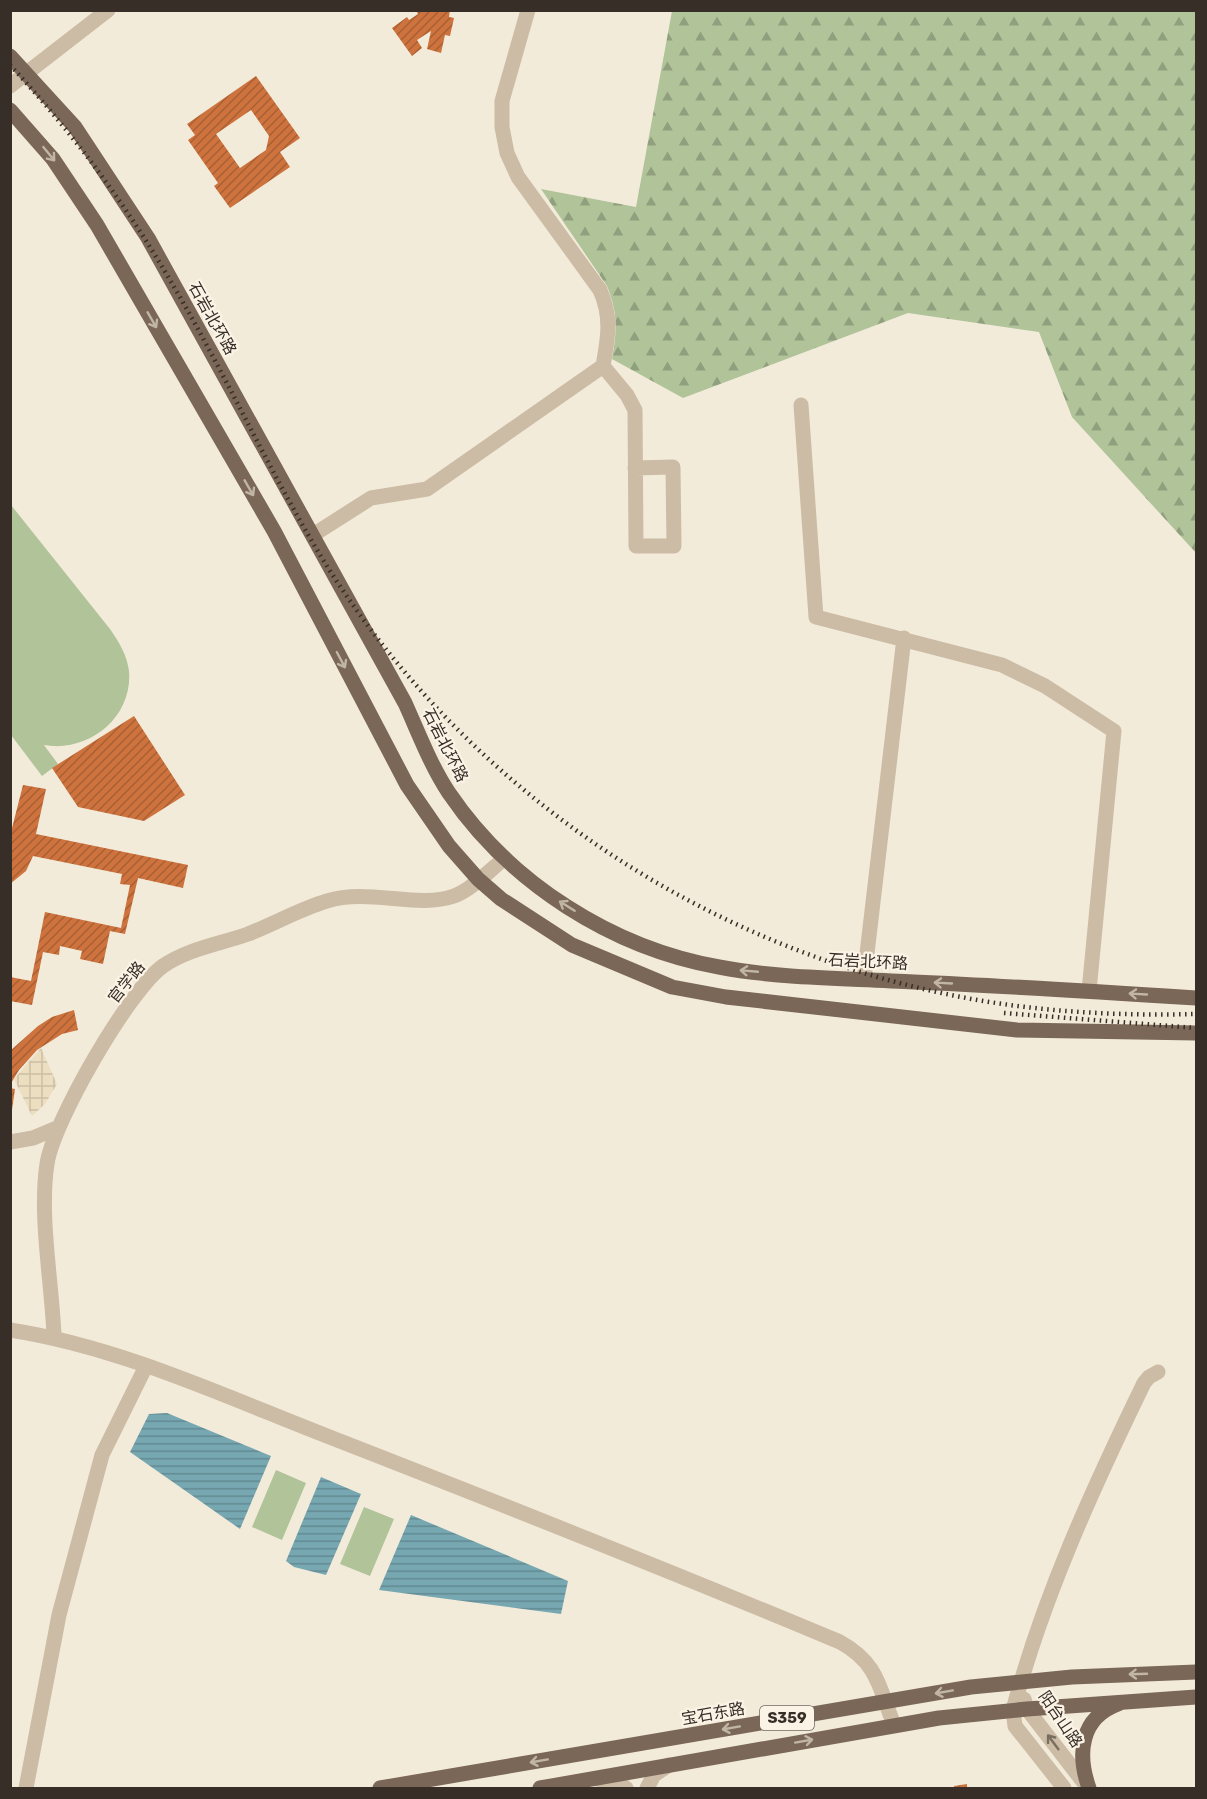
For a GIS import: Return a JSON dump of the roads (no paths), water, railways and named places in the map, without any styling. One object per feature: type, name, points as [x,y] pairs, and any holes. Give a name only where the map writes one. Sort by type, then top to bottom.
[{"type":"main road","name":"石岩北环路","points":[[10,56],[75,127],[115,184],[148,238],[405,703],[429,758],[448,792],[472,824],[505,858],[546,893],[582,916],[654,949],[719,968],[864,979],[1197,998]]},
{"type":"main road","points":[[10,110],[53,159],[97,225],[274,531],[406,785],[426,817],[478,879],[531,920],[572,945],[672,987],[726,997],[1017,1030],[1197,1033]]},
{"type":"main road","name":"宝石东路","points":[[380,1788],[970,1687],[1197,1672]]},
{"type":"main road","name":"S359","points":[[540,1788],[894,1725],[1020,1709],[1197,1697]]},
{"type":"main road","points":[[1089,1788],[1082,1755],[1086,1731],[1098,1715],[1127,1701]]},
{"type":"street","points":[[10,86],[108,10]]},
{"type":"street","points":[[313,535],[371,498],[427,489],[603,366],[609,331],[606,303],[600,290],[518,177],[507,153],[502,127],[502,101],[528,10]]},
{"type":"street","points":[[603,366],[627,395],[635,410],[636,546],[674,546],[673,467],[636,468]]},
{"type":"street","points":[[801,405],[816,617],[1002,665],[1045,686],[1114,730],[1089,992]]},
{"type":"street","points":[[864,979],[903,638]]},
{"type":"street","name":"官学路","points":[[54,1336],[45,1191],[46,1165],[57,1128],[113,1029],[146,980],[165,964],[248,934],[327,901],[376,895],[438,899],[455,896],[505,858]]},
{"type":"street","points":[[10,1142],[57,1128]]},
{"type":"street","points":[[10,1330],[54,1336],[146,1366],[615,1548],[840,1642],[859,1653],[873,1669],[894,1725]]},
{"type":"street","points":[[26,1788],[59,1616],[102,1455],[146,1366]]},
{"type":"street","points":[[1020,1682],[1042,1614],[1091,1495],[1144,1383],[1158,1372]]},
{"type":"street","name":"阳台山路","points":[[1020,1682],[1020,1709],[1015,1726],[1064,1788]]},
{"type":"street","name":"阳台山路","points":[[1020,1709],[1089,1788]]},
{"type":"street","points":[[647,1788],[654,1775],[669,1765]]},
{"type":"street","points":[[596,1779],[614,1781],[626,1788]]},
{"type":"water","points":[[167,1413],[271,1456],[240,1529],[130,1452],[149,1414]]},
{"type":"water","points":[[321,1477],[361,1494],[326,1575],[294,1567],[286,1561]]},
{"type":"water","points":[[411,1515],[568,1581],[561,1614],[379,1590]]},
{"type":"railway","points":[[10,65],[96,168],[153,251],[206,344],[310,538],[367,624],[432,703],[506,775],[586,838],[673,892],[765,937],[861,972],[961,997],[1020,1006],[1108,1013],[1196,1014]]},
{"type":"railway","points":[[1004,1013],[1196,1028]]}]
